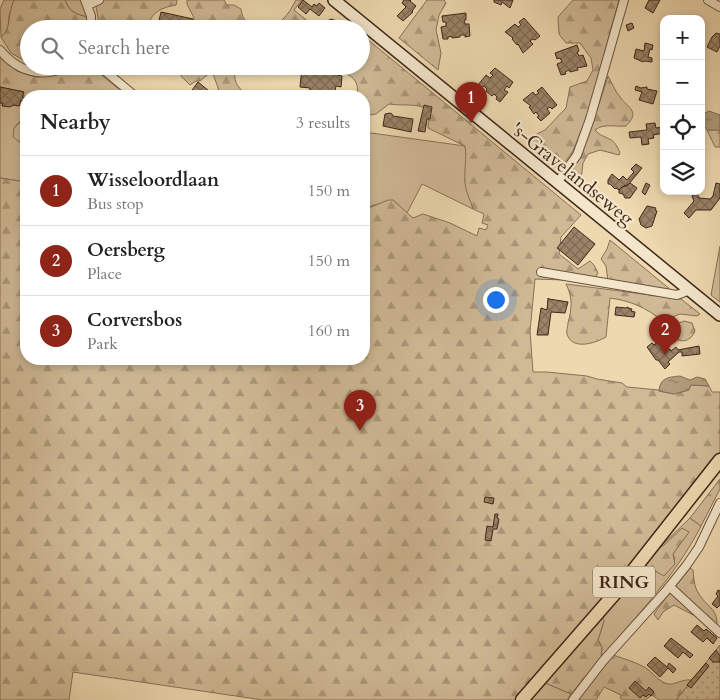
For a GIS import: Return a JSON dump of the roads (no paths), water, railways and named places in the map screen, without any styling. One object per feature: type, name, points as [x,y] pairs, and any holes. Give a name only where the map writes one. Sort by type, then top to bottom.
[{"type":"main road","name":"RING","points":[[522,700],[616,591],[720,460]]},
{"type":"street","points":[[91,20],[87,2],[99,0]]},
{"type":"street","name":"'s-Gravelandseweg","points":[[334,0],[358,20]]},
{"type":"street","points":[[557,183],[577,155],[590,119],[624,0]]},
{"type":"street","points":[[708,0],[720,7]]},
{"type":"street","name":"'s-Gravelandseweg","points":[[370,30],[720,315]]},
{"type":"street","points":[[0,50],[9,61],[20,67]]},
{"type":"street","points":[[110,75],[128,90]]},
{"type":"street","points":[[541,272],[677,295],[690,290]]},
{"type":"street","points":[[573,700],[603,661],[670,587],[699,546],[720,503]]},
{"type":"street","points":[[670,587],[720,633]]},
{"type":"water","points":[[709,111],[720,115],[720,130],[707,130],[705,127],[705,113]]},
{"type":"water","points":[[680,376],[690,380],[697,377],[705,379],[709,386],[691,385],[689,390],[674,394],[659,391],[661,383],[665,379]]},
{"type":"place","name":"Wisseloordlaan","points":[[471,123]]},
{"type":"place","name":"Oersberg","points":[[665,355]]},
{"type":"place","name":"Corversbos","points":[[360,431]]}]
